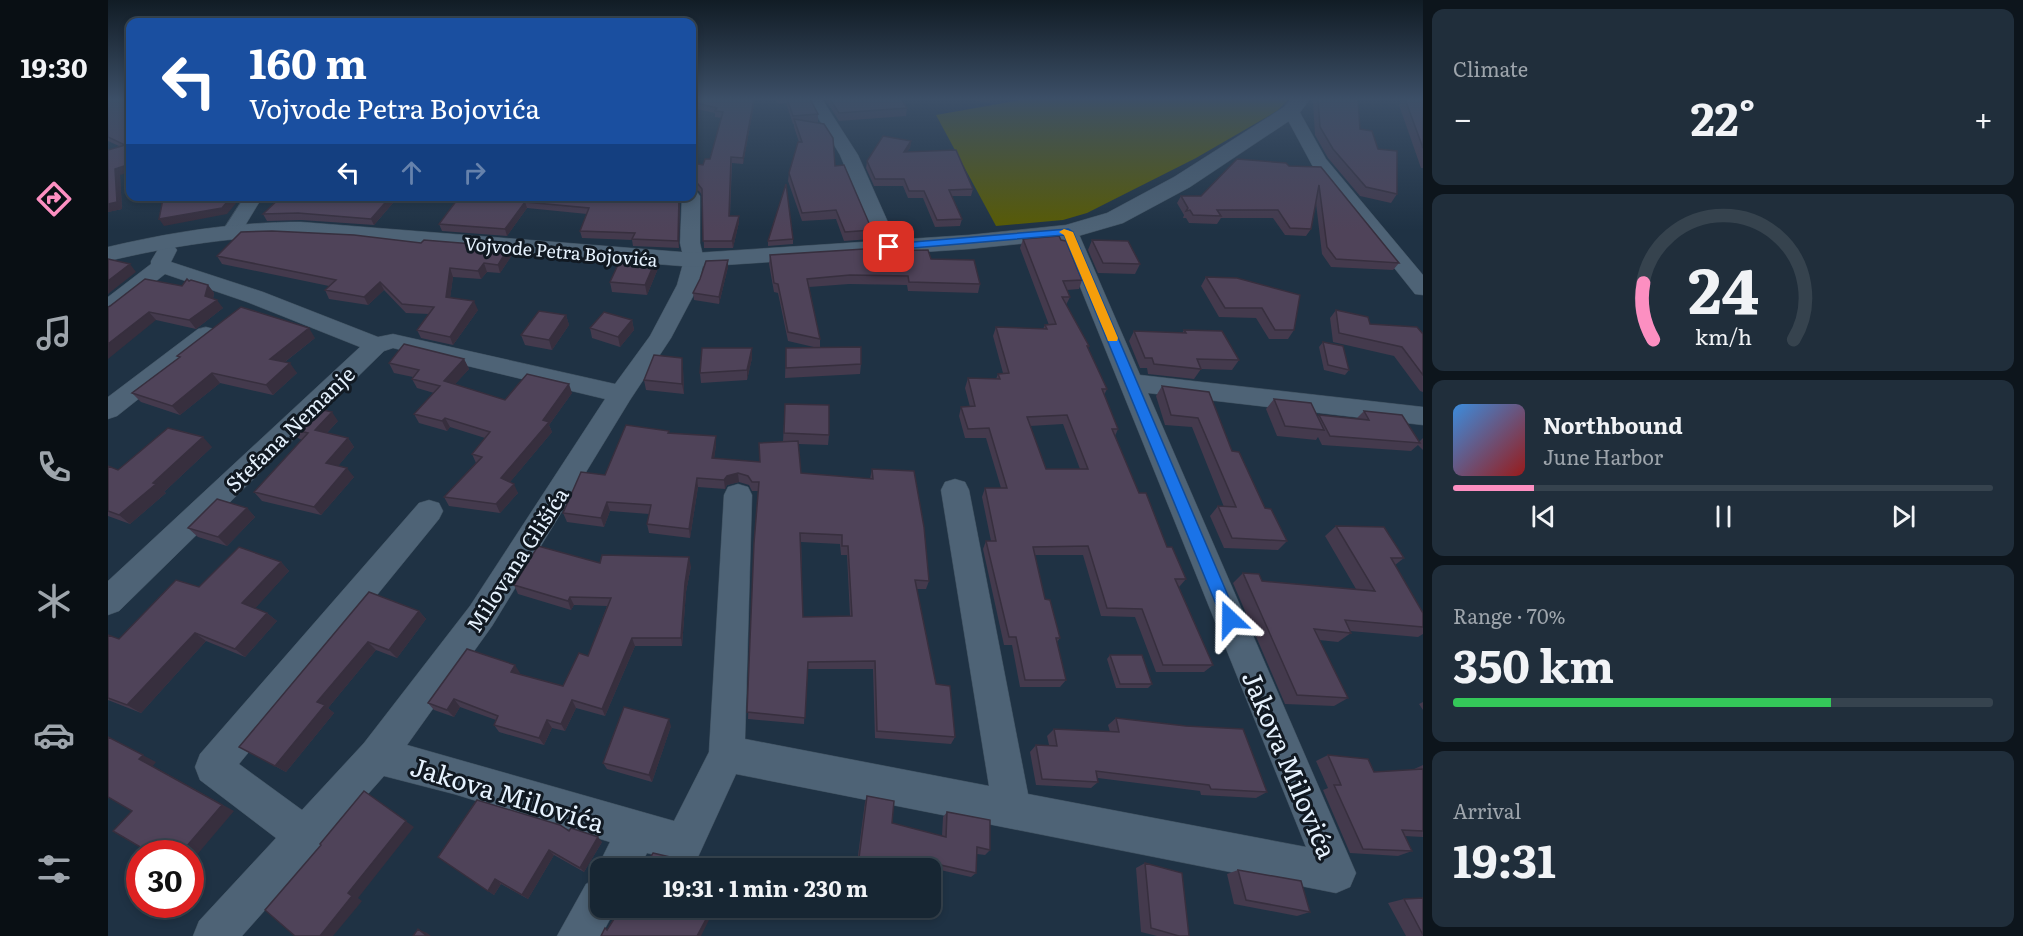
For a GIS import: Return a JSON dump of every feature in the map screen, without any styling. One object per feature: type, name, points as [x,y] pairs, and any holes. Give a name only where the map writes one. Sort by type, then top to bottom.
[{"type":"street","points":[[841,143],[849,156],[889,247]]},
{"type":"street","name":"Vojvode Petra Bojovića","points":[[108,254],[233,230],[301,229],[662,260],[694,260],[889,247],[1068,232],[1115,218],[1182,182],[1240,143]]},
{"type":"street","points":[[1311,143],[1318,161],[1423,289]]},
{"type":"street","points":[[233,230],[251,201]]},
{"type":"street","points":[[691,201],[690,243],[694,260]]},
{"type":"street","name":"Jakova Milovića","points":[[727,754],[1336,873],[1068,232]]},
{"type":"street","points":[[108,308],[162,266],[161,261],[174,240]]},
{"type":"street","name":"Milovana Glišića","points":[[214,936],[377,756],[481,616],[621,394],[660,338],[688,285],[694,260]]},
{"type":"street","name":"Stefana Nemanje","points":[[162,266],[240,309],[376,345]]},
{"type":"street","points":[[108,410],[240,309]]},
{"type":"street","points":[[376,345],[393,342],[621,394]]},
{"type":"street","name":"Stefana Nemanje","points":[[108,601],[376,345]]},
{"type":"street","points":[[1132,383],[1423,416]]},
{"type":"street","points":[[955,490],[1012,809]]},
{"type":"street","name":"Jakova Milovića","points":[[377,756],[430,768],[638,832],[684,843],[727,754],[738,495]]},
{"type":"street","points":[[305,836],[213,767],[429,511]]},
{"type":"street","name":"Jakova Milovića","points":[[623,858],[638,832]]},
{"type":"street","points":[[578,936],[590,915]]},
{"type":"shaded area","points":[[951,143],[1222,143],[1087,213],[1063,220],[996,226]]},
{"type":"building","points":[[120,143],[126,143],[126,165],[115,169],[117,202],[108,204],[108,150],[125,145]]},
{"type":"building","points":[[715,143],[746,143],[743,158],[731,157],[729,216],[739,216],[732,241],[703,241],[702,189],[696,183],[696,164],[703,165],[705,159],[710,159]]},
{"type":"building","points":[[798,143],[833,143],[835,166],[844,165],[872,230],[845,232],[836,210],[802,213],[789,173]]},
{"type":"building","points":[[879,143],[910,143],[904,152],[956,150],[973,189],[949,190],[962,219],[937,220],[924,191],[909,191],[904,179],[875,179],[867,161]]},
{"type":"building","points":[[1329,143],[1376,143],[1378,149],[1397,151],[1397,194],[1366,187]]},
{"type":"building","points":[[1237,159],[1286,163],[1289,166],[1321,167],[1399,263],[1336,259],[1327,247],[1319,185],[1311,229],[1290,228],[1278,210],[1217,210],[1221,216],[1193,215],[1190,210],[1186,211],[1188,208],[1181,196],[1201,196]]},
{"type":"building","points":[[786,184],[793,239],[768,241]]},
{"type":"building","points":[[163,201],[228,201],[222,208],[159,219]]},
{"type":"building","points":[[277,201],[387,201],[371,219],[298,213],[263,214]]},
{"type":"building","points":[[456,201],[679,201],[678,241],[632,239],[635,233],[580,231],[589,208],[525,202],[505,229],[439,224]]},
{"type":"building","points":[[272,231],[354,235],[421,243],[424,240],[509,247],[498,265],[484,263],[478,271],[450,268],[446,297],[474,301],[450,337],[417,330],[434,307],[402,304],[380,282],[364,297],[325,290],[336,280],[217,256],[241,232]]},
{"type":"building","points":[[1059,236],[1061,240],[1066,241],[1082,280],[1063,281],[1070,297],[1062,297],[1089,346],[1087,346],[1107,389],[1102,389],[1118,429],[1112,429],[1139,493],[1146,493],[1167,547],[1172,547],[1186,579],[1175,579],[1213,665],[1163,665],[1142,609],[1107,608],[1088,546],[1033,547],[1045,599],[1050,600],[1060,638],[1056,638],[1066,680],[1025,680],[1016,637],[1009,637],[986,541],[996,541],[985,488],[1007,488],[989,428],[968,429],[961,407],[975,406],[968,378],[1000,379],[998,374],[1009,373],[996,327],[1047,329],[1045,325],[1056,324],[1023,239]],"holes":[[[1067,415],[1088,469],[1046,469],[1027,417]]]},
{"type":"building","points":[[1092,240],[1128,241],[1140,264],[1103,263]]},
{"type":"building","points":[[880,248],[882,251],[928,250],[931,259],[974,260],[980,284],[909,282],[908,276],[850,275],[807,279],[820,339],[788,332],[778,284],[774,283],[770,255]]},
{"type":"building","points":[[623,254],[657,257],[645,285],[610,282]]},
{"type":"building","points":[[108,259],[130,264],[108,281]]},
{"type":"building","points":[[728,260],[719,297],[693,293],[706,261]]},
{"type":"building","points":[[1206,277],[1237,278],[1300,295],[1294,330],[1275,330],[1262,308],[1225,308]]},
{"type":"building","points":[[145,279],[182,286],[187,279],[191,280],[208,285],[205,296],[217,300],[189,320],[149,312],[108,344],[108,307]]},
{"type":"building","points":[[241,307],[309,328],[270,359],[290,363],[266,385],[212,373],[172,406],[132,393],[180,357],[177,356]]},
{"type":"building","points":[[1336,310],[1368,317],[1370,324],[1417,327],[1423,334],[1423,375],[1402,347],[1339,333]]},
{"type":"building","points":[[539,311],[566,315],[549,340],[521,335]]},
{"type":"building","points":[[604,312],[632,320],[618,337],[590,328]]},
{"type":"building","points":[[1184,330],[1222,331],[1239,360],[1197,359],[1201,369],[1154,364],[1152,358],[1145,358],[1134,331],[1186,333]]},
{"type":"building","points":[[1323,342],[1343,346],[1349,370],[1328,365]]},
{"type":"building","points":[[404,344],[464,359],[444,381],[505,400],[527,374],[569,384],[543,420],[549,422],[501,478],[514,484],[496,504],[444,497],[482,457],[472,454],[490,432],[445,418],[442,421],[414,414],[440,386],[412,379],[419,370],[389,363]]},
{"type":"building","points":[[861,347],[861,364],[786,368],[786,348]]},
{"type":"building","points":[[702,348],[752,348],[747,370],[700,373]]},
{"type":"building","points":[[654,355],[682,358],[682,384],[644,380]]},
{"type":"building","points":[[1162,386],[1209,392],[1232,451],[1239,452],[1265,508],[1271,509],[1287,541],[1232,538],[1218,506],[1236,507],[1198,418],[1171,415]]},
{"type":"building","points":[[1274,399],[1311,403],[1324,430],[1285,426]]},
{"type":"building","points":[[785,404],[829,405],[829,435],[784,433]]},
{"type":"building","points":[[314,408],[332,412],[315,430],[348,438],[326,463],[347,468],[314,507],[254,492],[308,433],[291,429]]},
{"type":"building","points":[[1364,411],[1402,415],[1420,443],[1330,436],[1319,415],[1369,420]]},
{"type":"building","points":[[626,425],[669,431],[668,433],[716,436],[712,458],[760,462],[759,443],[798,441],[801,473],[873,479],[872,469],[914,471],[924,527],[929,581],[915,580],[936,684],[950,686],[955,737],[877,731],[875,661],[808,662],[805,718],[747,712],[754,543],[759,482],[752,482],[748,476],[738,473],[727,476],[724,480],[697,478],[689,529],[647,524],[651,505],[607,502],[601,518],[563,513],[581,472],[605,475]],"holes":[[[800,533],[842,535],[842,546],[848,546],[852,616],[803,617]]]},
{"type":"building","points":[[168,428],[203,437],[153,483],[156,484],[119,515],[108,511],[108,466],[118,470]]},
{"type":"building","points":[[217,499],[247,508],[218,537],[188,528]]},
{"type":"building","points":[[1336,526],[1384,527],[1404,558],[1391,558],[1423,613],[1423,627],[1345,620],[1351,633],[1314,629],[1348,698],[1297,695],[1243,573],[1259,574],[1262,581],[1375,591]]},
{"type":"building","points":[[538,546],[600,563],[602,555],[689,557],[681,638],[632,638],[602,709],[572,700],[561,724],[547,720],[539,738],[494,725],[498,716],[454,699],[447,710],[428,703],[467,649],[515,665],[511,672],[563,686],[579,653],[588,656],[611,598],[570,597],[568,601],[514,585]]},
{"type":"building","points":[[239,547],[281,562],[242,603],[267,613],[235,649],[195,633],[127,705],[108,698],[108,635],[119,639],[176,580],[199,587]]},
{"type":"building","points":[[369,592],[419,611],[389,650],[368,642],[317,702],[325,705],[275,766],[239,747]]},
{"type":"building","points":[[1110,655],[1142,655],[1152,684],[1120,684]]},
{"type":"building","points":[[624,707],[669,719],[649,775],[603,763]]},
{"type":"building","points":[[1116,718],[1186,726],[1243,729],[1267,792],[1211,789],[1209,785],[1096,771],[1098,782],[1042,779],[1036,745],[1057,746],[1054,729],[1119,732]]},
{"type":"building","points":[[108,737],[143,755],[139,759],[222,805],[192,840],[128,840],[113,831],[132,811],[108,797]]},
{"type":"building","points":[[1328,755],[1368,759],[1374,772],[1423,769],[1423,831],[1402,830],[1412,851],[1363,849],[1334,785],[1341,785]]},
{"type":"building","points":[[364,791],[406,821],[348,893],[352,896],[320,936],[295,936],[265,910]]},
{"type":"building","points":[[867,796],[894,801],[892,823],[946,837],[947,812],[990,820],[990,850],[977,847],[976,873],[941,865],[941,858],[859,858]]},
{"type":"building","points":[[477,800],[560,825],[569,831],[571,828],[598,837],[580,868],[549,850],[522,895],[495,879],[488,891],[438,857]]},
{"type":"building","points":[[653,853],[672,858],[650,858]]},
{"type":"building","points":[[1145,863],[1182,873],[1189,936],[1179,936],[1151,928]]},
{"type":"building","points":[[1238,870],[1301,881],[1310,912],[1246,900]]},
{"type":"building","points":[[1423,898],[1423,935],[1404,899]]},
{"type":"building","points":[[615,918],[707,918],[697,936],[601,936],[605,928],[607,930]]},
{"type":"building","points":[[418,929],[427,936],[413,936]]},
{"type":"slow traffic","points":[[1064,232],[1068,232],[1112,338]]},
{"type":"route","points":[[889,247],[1068,232],[1230,619]]}]
